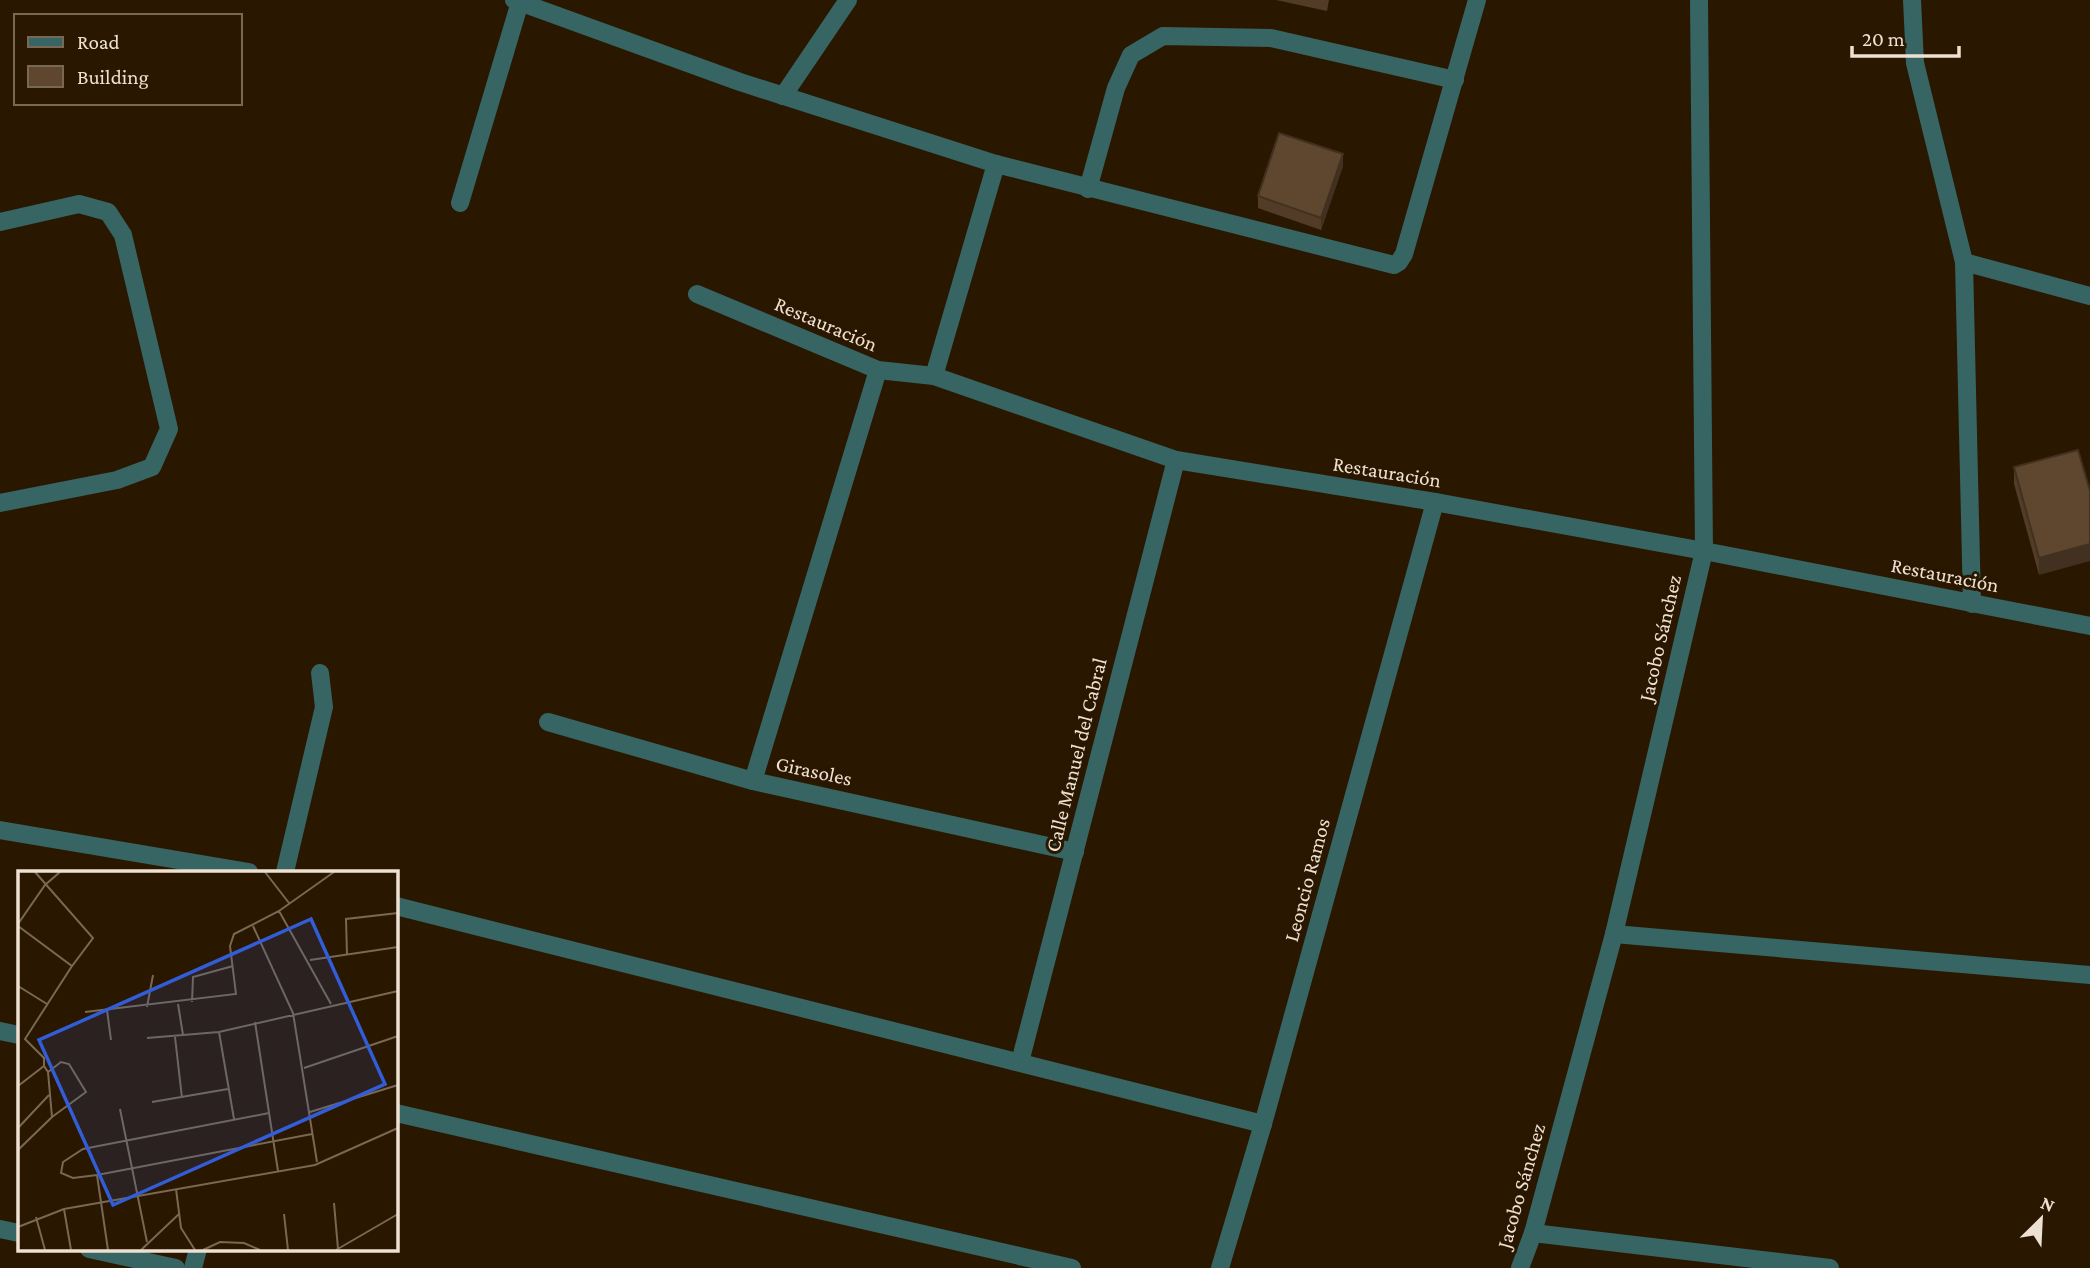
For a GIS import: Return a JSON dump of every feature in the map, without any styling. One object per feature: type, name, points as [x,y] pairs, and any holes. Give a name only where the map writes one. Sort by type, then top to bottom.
[{"type":"street","points":[[783,96],[848,0]]},
{"type":"street","points":[[460,203],[517,1],[783,96],[996,164],[1394,265],[1404,254],[1477,0]]},
{"type":"street","name":"Jacobo Sánchez","points":[[1520,1268],[1533,1233],[1614,934],[1704,551],[1699,0]]},
{"type":"street","points":[[1912,0],[1915,63],[1964,262],[1972,604]]},
{"type":"street","points":[[1088,189],[1116,88],[1131,55],[1163,36],[1271,38],[1455,80]]},
{"type":"street","points":[[934,376],[996,164]]},
{"type":"street","points":[[0,222],[79,204],[108,212],[123,235],[169,429],[152,467],[117,480],[0,503]]},
{"type":"street","points":[[1964,262],[2090,296]]},
{"type":"street","name":"Restauración","points":[[697,295],[878,370],[934,376],[1176,460],[1435,502],[2090,626]]},
{"type":"street","points":[[753,781],[878,370]]},
{"type":"street","name":"Calle Manuel del Cabral","points":[[1020,1062],[1176,460]]},
{"type":"street","name":"Leoncio Ramos","points":[[1220,1268],[1263,1124],[1435,502]]},
{"type":"street","points":[[285,871],[324,707],[320,673]]},
{"type":"street","name":"Girasoles","points":[[548,722],[753,781],[1075,852]]},
{"type":"street","points":[[0,830],[236,871]]},
{"type":"street","points":[[397,906],[1263,1124]]},
{"type":"street","points":[[1614,934],[2090,975]]},
{"type":"street","points":[[0,1031],[18,1035]]},
{"type":"street","points":[[397,1113],[1072,1268]]},
{"type":"street","points":[[0,1229],[18,1233]]},
{"type":"street","points":[[1533,1233],[1829,1268]]},
{"type":"street","points":[[94,1250],[176,1268]]},
{"type":"street","points":[[193,1268],[198,1250]]},
{"type":"building","points":[[1279,133],[1343,154],[1321,218],[1258,196]]},
{"type":"building","points":[[2078,450],[2090,491],[2090,544],[2039,558],[2014,467]]}]
